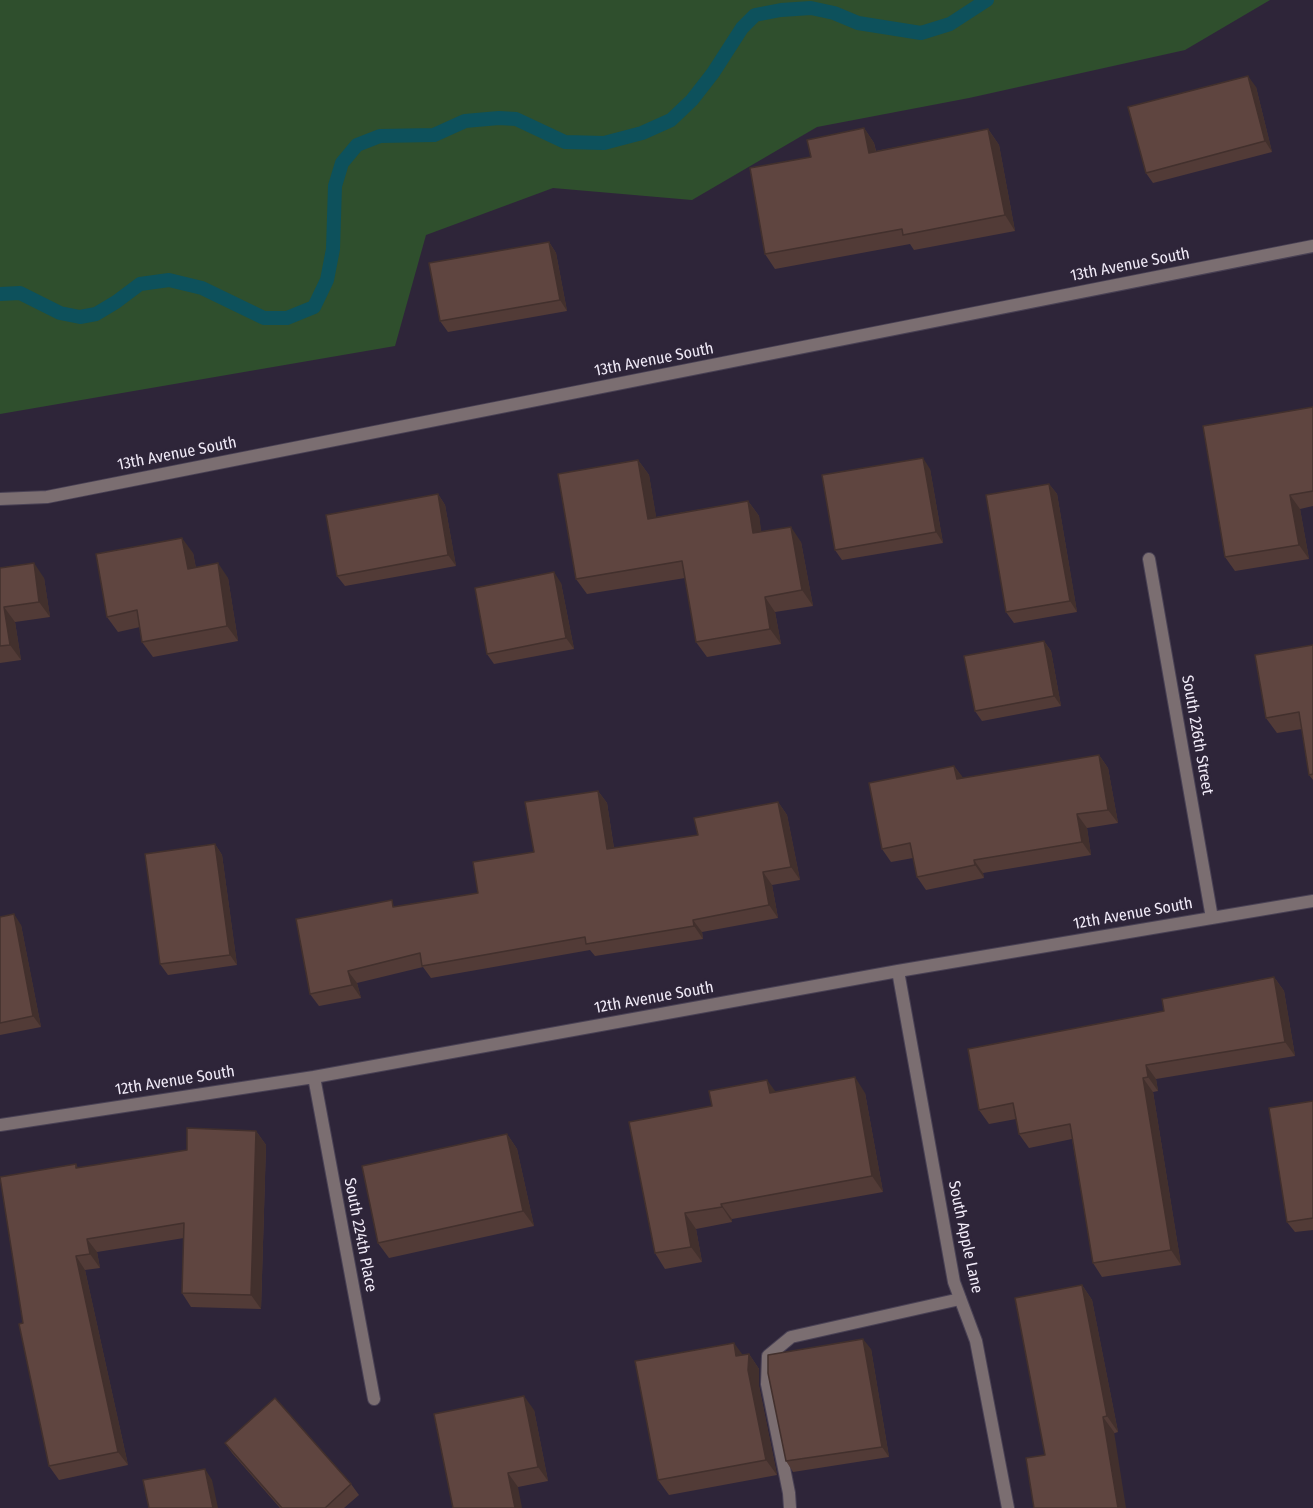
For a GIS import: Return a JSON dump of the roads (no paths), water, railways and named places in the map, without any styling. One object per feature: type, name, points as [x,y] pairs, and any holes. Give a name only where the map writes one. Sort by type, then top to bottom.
[{"type":"street","name":"13th Avenue South","points":[[0,499],[59,495],[1313,246]]},
{"type":"street","name":"South 226th Street","points":[[1149,559],[1212,918]]},
{"type":"street","name":"12th Avenue South","points":[[0,1125],[314,1077],[898,971],[1313,901]]},
{"type":"street","name":"South Apple Lane","points":[[898,971],[954,1281],[976,1341],[1008,1508]]},
{"type":"street","name":"South 224th Place","points":[[314,1077],[374,1399]]},
{"type":"street","points":[[790,1508],[767,1384],[768,1356],[791,1337],[960,1299]]},
{"type":"waterway","points":[[0,294],[20,293],[60,313],[80,317],[96,314],[140,284],[169,280],[202,288],[264,318],[287,318],[314,307],[327,280],[333,249],[335,186],[342,163],[357,145],[380,136],[434,135],[465,121],[499,118],[516,119],[565,142],[604,143],[642,133],[671,120],[692,100],[713,73],[742,28],[755,15],[811,8],[834,13],[858,23],[921,33],[950,24],[987,0]]}]
